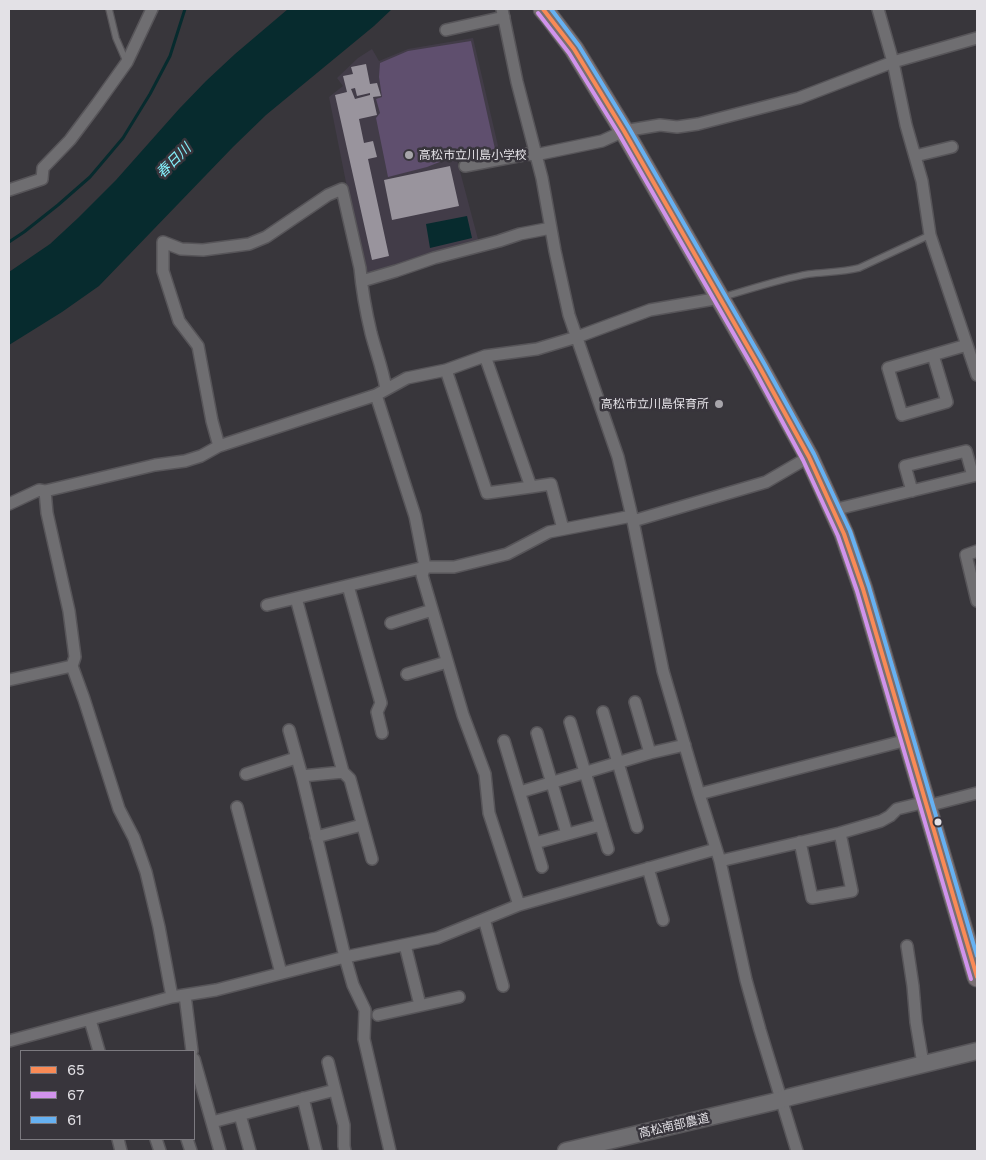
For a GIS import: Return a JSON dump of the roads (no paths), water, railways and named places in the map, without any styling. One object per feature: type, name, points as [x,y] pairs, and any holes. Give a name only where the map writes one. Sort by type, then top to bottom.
[{"type":"main road","points":[[543,9],[574,49],[624,131],[810,456],[844,534],[863,589],[977,977]]},
{"type":"street","points":[[9,190],[42,179],[43,168],[70,140],[126,62],[152,9]]},
{"type":"street","points":[[878,9],[893,62],[906,125],[922,181],[930,235],[977,375]]},
{"type":"street","points":[[446,30],[503,13],[517,82],[542,178],[569,316],[618,457],[633,519],[664,671],[720,861],[746,980],[797,1151]]},
{"type":"street","points":[[465,166],[528,154],[535,155],[602,141],[624,131],[660,125],[677,128],[698,124],[799,98],[893,62],[977,38]]},
{"type":"street","points":[[915,156],[952,147]]},
{"type":"street","points":[[219,446],[212,422],[198,346],[179,321],[163,271],[163,242],[181,249],[203,250],[249,244],[266,237],[328,195],[342,190],[360,268],[371,333],[382,368],[381,392],[416,516],[425,567],[422,575],[463,716],[485,774],[489,813],[519,905]]},
{"type":"street","points":[[362,280],[520,234],[551,228]]},
{"type":"street","points":[[9,504],[39,490],[45,491],[202,456],[219,446],[381,392],[407,378],[446,370],[485,356],[537,349],[577,338],[650,310],[720,298]]},
{"type":"street","points":[[933,355],[947,402],[902,415],[888,368],[967,345]]},
{"type":"street","points":[[485,356],[531,487]]},
{"type":"street","points":[[446,370],[487,493],[551,484],[563,530]]},
{"type":"street","points":[[834,510],[975,476],[966,451],[905,466],[912,491]]},
{"type":"street","points":[[267,604],[425,567],[454,567],[507,554],[549,532],[633,519],[766,482],[810,456]]},
{"type":"street","points":[[45,491],[47,513],[69,611],[75,657],[72,666],[119,809],[134,838],[146,872],[159,927],[172,997]]},
{"type":"street","points":[[977,551],[966,555],[977,602]]},
{"type":"street","points":[[348,586],[380,703],[377,712],[382,733]]},
{"type":"street","points":[[296,598],[343,772],[350,779],[372,859]]},
{"type":"street","points":[[391,623],[432,610]]},
{"type":"street","points":[[407,674],[447,662]]},
{"type":"street","points":[[9,680],[72,666]]},
{"type":"street","points":[[635,702],[650,753]]},
{"type":"street","points":[[602,712],[637,827]]},
{"type":"street","points":[[570,722],[608,849]]},
{"type":"street","points":[[289,730],[302,776],[345,957],[353,985],[365,1010],[364,1038],[390,1151]]},
{"type":"street","points":[[537,732],[567,834]]},
{"type":"street","points":[[504,740],[542,867]]},
{"type":"street","points":[[699,794],[908,740]]},
{"type":"street","points":[[520,792],[650,753],[685,745]]},
{"type":"street","points":[[246,774],[296,758]]},
{"type":"street","points":[[302,776],[343,772]]},
{"type":"street","points":[[720,861],[840,833],[881,821],[897,809],[977,793]]},
{"type":"street","points":[[237,807],[281,973]]},
{"type":"street","points":[[316,837],[362,825]]},
{"type":"street","points":[[535,844],[601,825]]},
{"type":"street","points":[[800,842],[812,898],[852,891],[840,833]]},
{"type":"street","points":[[9,1041],[172,997],[216,990],[345,957],[437,938],[519,905],[716,849]]},
{"type":"street","points":[[648,868],[663,920]]},
{"type":"street","points":[[484,919],[503,986]]},
{"type":"street","points":[[405,945],[420,1006]]},
{"type":"street","points":[[907,946],[923,1064]]},
{"type":"street","points":[[185,995],[192,1050]]},
{"type":"street","points":[[378,1015],[459,997]]},
{"type":"street","points":[[90,1020],[99,1050]]},
{"type":"street","name":"高松南部農道","points":[[566,1151],[977,1051]]},
{"type":"street","points":[[195,1062],[220,1151]]},
{"type":"street","points":[[328,1062],[344,1125],[344,1146],[346,1151]]},
{"type":"street","points":[[212,1122],[336,1090]]},
{"type":"street","points":[[303,1098],[316,1151]]},
{"type":"street","points":[[240,1115],[250,1151]]},
{"type":"lane","points":[[109,9],[116,38],[126,62]]},
{"type":"lane","points":[[720,298],[781,280],[859,268],[930,235]]},
{"type":"water","name":"春日川","points":[[288,9],[392,9],[266,115],[99,286],[9,345],[9,272],[50,244],[78,218],[116,180],[206,81]]},
{"type":"water","points":[[467,216],[472,238],[430,248],[426,224]]},
{"type":"waterway","points":[[9,242],[58,205],[90,177],[123,138],[150,94],[170,56],[185,9]]},
{"type":"place","name":"高松市立川島小学校","points":[[409,155]]},
{"type":"place","name":"高松市立川島保育所","points":[[719,404]]}]
